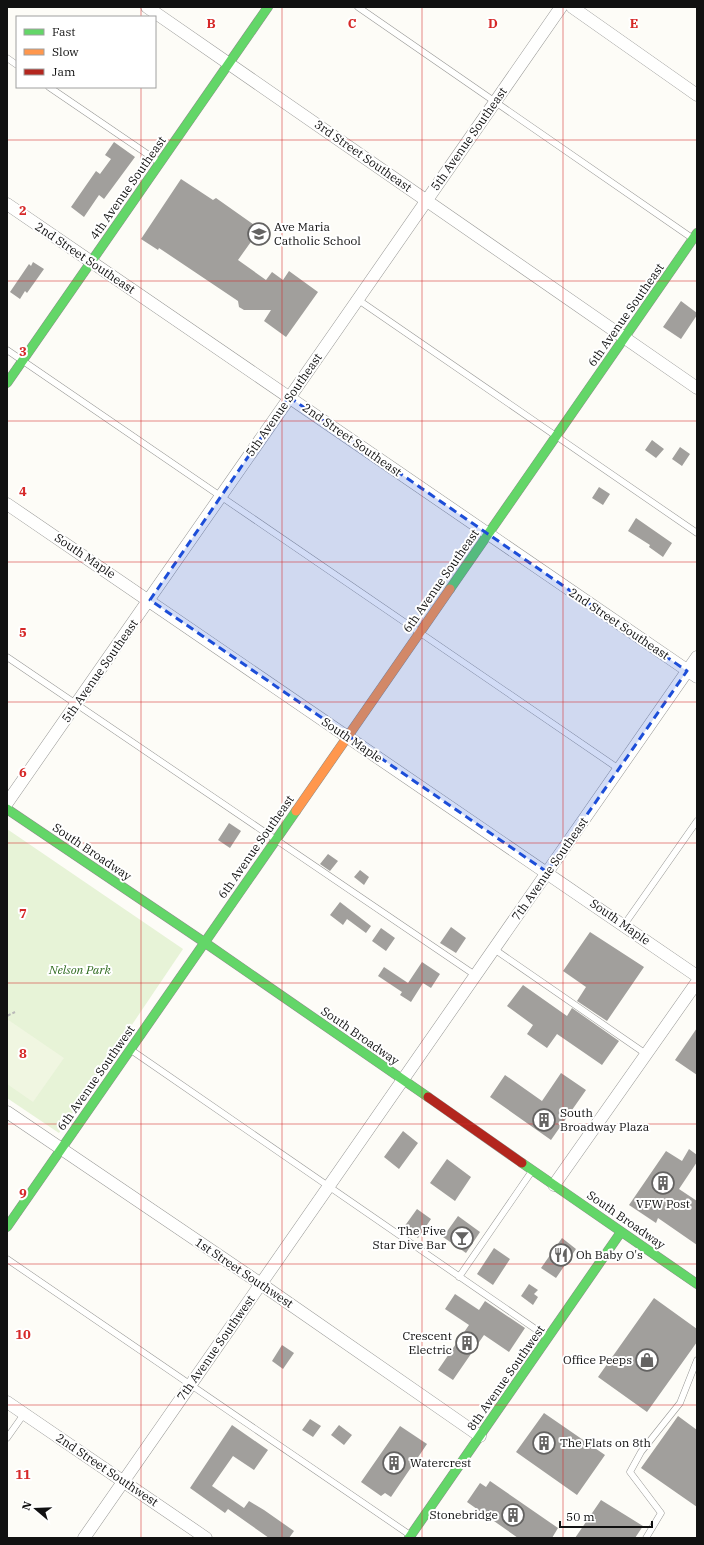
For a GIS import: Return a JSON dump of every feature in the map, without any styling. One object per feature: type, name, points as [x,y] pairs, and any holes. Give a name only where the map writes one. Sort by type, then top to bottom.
[{"type":"street","name":"3rd Street Southeast","points":[[147,7],[697,388]]},
{"type":"street","name":"4th Avenue Southeast","points":[[7,383],[268,7]]},
{"type":"street","name":"5th Avenue Southeast","points":[[7,803],[150,600],[289,397],[561,7]]},
{"type":"street","points":[[572,7],[697,95]]},
{"type":"street","name":"2nd Street Southeast","points":[[7,204],[692,674]]},
{"type":"street","name":"6th Avenue Southeast","points":[[204,942],[556,436],[696,238]]},
{"type":"street","name":"South Maple","points":[[7,504],[150,600],[697,976]]},
{"type":"street","name":"7th Avenue Southeast","points":[[402,1080],[619,769],[692,674],[697,657]]},
{"type":"street","name":"South Broadway","points":[[7,809],[204,942],[697,1284]]},
{"type":"street","name":"6th Avenue Southwest","points":[[7,1226],[204,942]]},
{"type":"street","points":[[554,1184],[697,982]]},
{"type":"street","name":"7th Avenue Southwest","points":[[84,1538],[402,1080]]},
{"type":"street","name":"1st Street Southwest","points":[[7,1112],[261,1284],[480,1436]]},
{"type":"street","name":"8th Avenue Southwest","points":[[410,1537],[621,1232]]},
{"type":"street","name":"2nd Street Southwest","points":[[7,1402],[206,1538]]},
{"type":"lane","points":[[358,7],[696,238]]},
{"type":"lane","points":[[7,58],[16,64]]},
{"type":"lane","points":[[50,88],[160,163]]},
{"type":"lane","points":[[358,299],[697,533]]},
{"type":"lane","points":[[7,350],[619,769]]},
{"type":"lane","points":[[7,657],[475,976]]},
{"type":"lane","points":[[624,926],[697,821]]},
{"type":"lane","points":[[494,949],[646,1054]]},
{"type":"lane","points":[[130,1049],[548,1338]]},
{"type":"lane","points":[[459,1277],[532,1170]]},
{"type":"lane","points":[[7,1259],[410,1537]]},
{"type":"lane","points":[[646,1538],[661,1513],[630,1472],[642,1452],[680,1403],[697,1360]]},
{"type":"lane","points":[[7,1438],[24,1414]]},
{"type":"path","points":[[7,1016],[15,1012]]},
{"type":"highlighted area","points":[[289,397],[687,671],[547,872],[150,600]]},
{"type":"green space","name":"Nelson Park","points":[[7,829],[183,949],[59,1133],[7,1098]]},
{"type":"green space","points":[[7,1019],[64,1058],[33,1102],[7,1084]]},
{"type":"building","points":[[114,142],[135,157],[104,199],[99,195],[84,217],[71,207],[96,171],[100,174],[111,159],[105,155]]},
{"type":"building","points":[[181,179],[213,200],[216,198],[260,229],[238,260],[266,280],[272,272],[283,280],[289,271],[318,292],[286,337],[264,321],[271,310],[244,310],[239,307],[238,301],[159,248],[158,250],[141,239]]},
{"type":"building","points":[[33,262],[44,269],[27,293],[25,291],[20,299],[10,292],[29,264],[31,266]]},
{"type":"building","points":[[681,301],[697,313],[697,315],[681,339],[663,327]]},
{"type":"building","points":[[652,440],[664,449],[656,458],[645,450]]},
{"type":"building","points":[[680,447],[690,454],[682,466],[672,459]]},
{"type":"building","points":[[599,487],[610,494],[603,505],[592,498]]},
{"type":"building","points":[[636,518],[672,543],[663,557],[649,547],[650,545],[628,531]]},
{"type":"building","points":[[229,823],[241,831],[230,848],[218,840]]},
{"type":"building","points":[[328,854],[338,861],[330,871],[320,864]]},
{"type":"building","points":[[360,870],[369,877],[364,885],[354,877]]},
{"type":"building","points":[[340,902],[371,926],[366,933],[347,919],[343,925],[330,915]]},
{"type":"building","points":[[451,927],[466,938],[456,953],[440,943]]},
{"type":"building","points":[[381,928],[395,938],[386,951],[372,941]]},
{"type":"building","points":[[590,932],[644,967],[607,1021],[577,1001],[586,987],[563,971]]},
{"type":"building","points":[[422,962],[440,974],[431,988],[423,983],[411,1002],[400,995],[402,992],[378,976],[384,967],[408,983]]},
{"type":"building","points":[[523,985],[567,1016],[572,1008],[619,1041],[602,1065],[557,1034],[547,1048],[527,1034],[533,1025],[507,1006]]},
{"type":"building","points":[[697,1028],[697,1075],[675,1060]]},
{"type":"building","name":"South Broadway Plaza","points":[[561,1073],[586,1090],[551,1140],[490,1097],[505,1075],[542,1101]]},
{"type":"building","points":[[403,1131],[418,1143],[399,1169],[384,1157]]},
{"type":"building","name":"VFW Post","points":[[689,1149],[697,1155],[697,1162],[679,1189],[697,1201],[697,1245],[658,1218],[656,1223],[629,1205],[666,1151],[682,1161]]},
{"type":"building","points":[[447,1159],[471,1177],[455,1201],[430,1183]]},
{"type":"building","points":[[417,1209],[431,1219],[418,1238],[404,1227]]},
{"type":"building","points":[[458,1216],[480,1232],[466,1253],[443,1237]]},
{"type":"building","name":"Oh Baby O's","points":[[562,1238],[576,1249],[556,1278],[541,1268]]},
{"type":"building","points":[[494,1248],[510,1259],[493,1285],[477,1274]]},
{"type":"building","points":[[529,1284],[538,1290],[534,1294],[538,1297],[533,1305],[521,1296]]},
{"type":"building","name":"Crescent Electric","points":[[455,1294],[479,1310],[485,1301],[525,1328],[509,1352],[484,1335],[453,1380],[438,1370],[469,1325],[445,1309]]},
{"type":"building","name":"Office Peeps","points":[[654,1298],[697,1329],[697,1342],[647,1412],[598,1377]]},
{"type":"building","points":[[282,1345],[294,1353],[283,1369],[272,1361]]},
{"type":"building","points":[[544,1413],[605,1455],[577,1495],[516,1452]]},
{"type":"building","points":[[678,1416],[697,1430],[697,1507],[641,1468]]},
{"type":"building","points":[[310,1419],[321,1426],[313,1437],[302,1430]]},
{"type":"building","points":[[232,1425],[268,1450],[254,1470],[233,1456],[212,1486],[244,1508],[249,1501],[264,1510],[294,1531],[289,1538],[269,1538],[228,1509],[225,1513],[190,1488]]},
{"type":"building","points":[[339,1425],[352,1435],[344,1445],[331,1435]]},
{"type":"building","name":"Watercrest","points":[[400,1426],[427,1444],[391,1497],[385,1493],[381,1496],[361,1482]]},
{"type":"building","name":"Stonebridge","points":[[490,1481],[558,1528],[552,1538],[518,1538],[467,1502],[480,1483],[486,1487]]},
{"type":"building","points":[[601,1500],[643,1526],[635,1538],[575,1538]]},
{"type":"traffic: fast","points":[[7,383],[268,7]]},
{"type":"traffic: fast","points":[[450,589],[697,233]]},
{"type":"traffic: fast","points":[[7,809],[204,942],[428,1097]]},
{"type":"traffic: fast","points":[[7,1227],[296,811]]},
{"type":"traffic: fast","points":[[522,1163],[697,1284]]},
{"type":"traffic: fast","points":[[409,1538],[621,1232]]},
{"type":"traffic: slow","points":[[296,811],[450,589]]},
{"type":"traffic: jam","points":[[428,1097],[522,1163]]},
{"type":"place","name":"Ave Maria Catholic School","points":[[259,234]]},
{"type":"place","name":"South Broadway Plaza","points":[[544,1120]]},
{"type":"place","name":"VFW Post","points":[[663,1183]]},
{"type":"place","name":"The Five Star Dive Bar","points":[[462,1238]]},
{"type":"place","name":"Oh Baby O's","points":[[561,1255]]},
{"type":"place","name":"Crescent Electric","points":[[467,1343]]},
{"type":"place","name":"Office Peeps","points":[[647,1360]]},
{"type":"place","name":"The Flats on 8th","points":[[544,1443]]},
{"type":"place","name":"Watercrest","points":[[394,1463]]},
{"type":"place","name":"Stonebridge","points":[[513,1515]]}]
